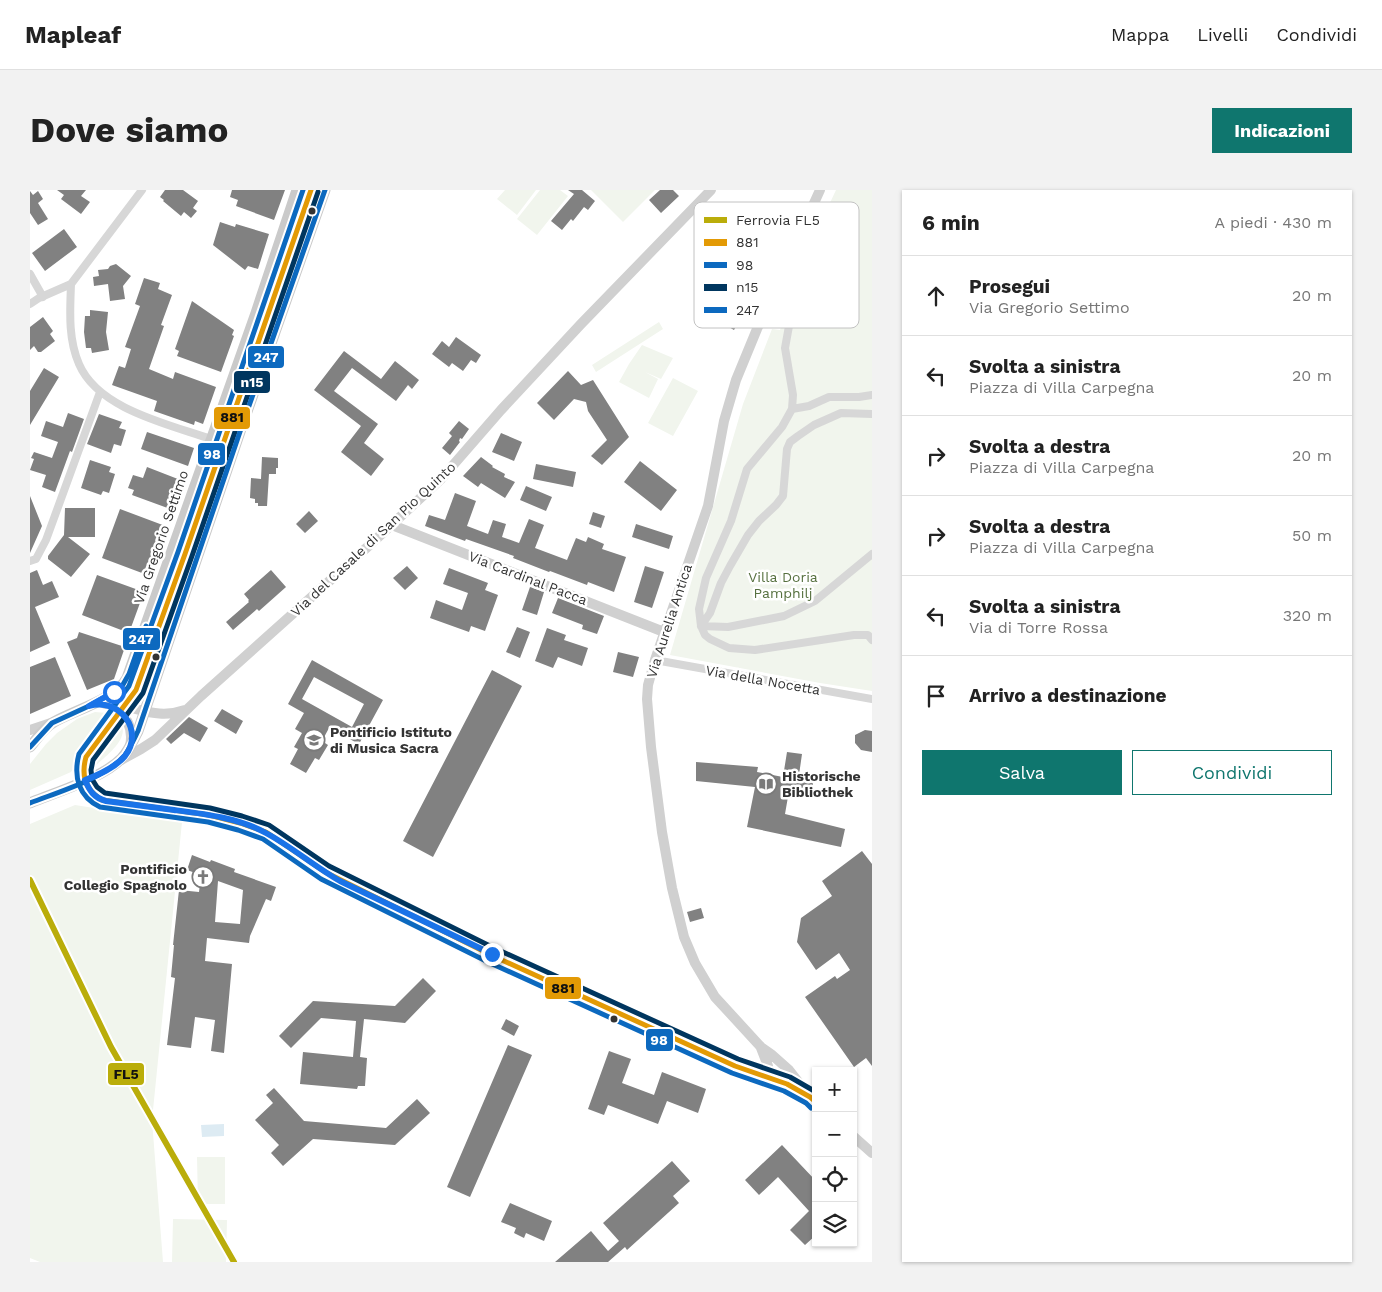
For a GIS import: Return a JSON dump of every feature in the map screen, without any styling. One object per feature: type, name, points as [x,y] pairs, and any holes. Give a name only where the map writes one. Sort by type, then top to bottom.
[{"type":"main road","name":"Via Gregorio Settimo","points":[[52,723],[118,690],[127,678],[297,190]]},
{"type":"main road","points":[[124,756],[138,731],[145,712],[325,190]]},
{"type":"main road","name":"Via del Casale di San Pio Quinto","points":[[699,202],[711,190]]},
{"type":"main road","name":"Via Aurelia Antica","points":[[815,202],[820,190]]},
{"type":"main road","name":"Via del Casale di San Pio Quinto","points":[[124,756],[148,745],[167,729],[451,469],[500,410],[694,208]]},
{"type":"main road","name":"Via Aurelia Antica","points":[[758,328],[732,394],[724,421],[708,506],[655,660],[647,692],[649,734],[662,832],[672,888],[689,950],[708,986],[723,1006],[761,1047],[789,1070],[812,1099]]},
{"type":"main road","name":"Via Cardinal Pacca","points":[[392,524],[664,632]]},
{"type":"main road","points":[[89,706],[94,704],[120,704],[145,712],[161,714],[186,710]]},
{"type":"main road","points":[[30,803],[104,771],[124,756],[130,746],[129,724],[120,711],[105,704]]},
{"type":"main road","points":[[30,730],[52,723]]},
{"type":"main road","points":[[30,748],[52,723]]},
{"type":"main road","points":[[85,780],[90,791],[100,799],[213,816],[240,822],[266,832],[325,872],[349,885],[592,1001],[736,1066],[787,1084],[812,1099]]},
{"type":"main road","name":"Via Aurelia Antica","points":[[761,1047],[768,1066],[766,1076]]},
{"type":"main road","points":[[857,1140],[872,1154]]},
{"type":"street","points":[[30,304],[72,284],[142,190]]},
{"type":"street","points":[[30,274],[43,297]]},
{"type":"street","points":[[72,284],[70,321],[74,352],[86,378],[112,401],[131,411],[211,439]]},
{"type":"street","points":[[789,328],[785,348],[792,395],[792,410],[782,427],[747,469],[731,521],[706,578],[699,614],[700,626],[705,635],[710,639],[729,648],[755,650],[854,635],[868,635],[872,640]]},
{"type":"street","points":[[30,561],[36,559],[46,540],[100,392]]},
{"type":"street","points":[[792,410],[809,406],[829,397],[872,395]]},
{"type":"street","points":[[859,397],[872,401]]},
{"type":"street","points":[[700,626],[710,613],[721,583],[748,535],[783,496],[787,449],[790,442],[814,425],[840,413],[872,414]]},
{"type":"street","points":[[700,626],[728,626],[784,616],[815,601],[872,554]]},
{"type":"street","name":"Via della Nocetta","points":[[655,660],[872,699]]},
{"type":"green space","points":[[505,190],[536,190],[517,215],[497,199]]},
{"type":"green space","points":[[540,190],[560,190],[568,196],[537,235],[517,219]]},
{"type":"green space","points":[[591,190],[655,190],[623,222]]},
{"type":"green space","name":"Villa Doria Pamphilj","points":[[836,190],[872,190],[872,691],[670,655],[743,404],[772,329],[859,328],[859,202],[830,202]]},
{"type":"green space","points":[[659,322],[663,329],[596,372],[592,365]]},
{"type":"green space","points":[[642,345],[673,358],[661,379],[645,372],[658,379],[649,398],[619,382]]},
{"type":"green space","points":[[673,378],[698,391],[673,436],[648,423]]},
{"type":"green space","points":[[95,712],[112,715],[71,772],[30,790],[30,764],[46,744],[57,733],[77,719]]},
{"type":"green space","points":[[119,721],[123,734],[120,740],[94,767],[91,763],[93,759]]},
{"type":"green space","points":[[75,805],[182,822],[152,1120],[163,1262],[40,1262],[30,1258],[30,824]]},
{"type":"green space","points":[[197,1157],[225,1157],[225,1204],[198,1204]]},
{"type":"green space","points":[[173,1219],[227,1220],[226,1262],[172,1262]]},
{"type":"shaded area","points":[[224,1124],[224,1136],[202,1137],[201,1125]]},
{"type":"building","points":[[57,190],[86,190],[81,196],[90,202],[81,214],[61,199],[64,195]]},
{"type":"building","points":[[165,190],[183,190],[198,201],[193,208],[197,211],[191,218],[184,212],[181,216],[160,197]]},
{"type":"building","points":[[232,190],[285,190],[274,220],[236,206],[238,200],[230,197]]},
{"type":"building","points":[[568,190],[582,190],[595,201],[588,210],[584,207],[573,221],[571,219],[562,230],[551,221],[574,194]]},
{"type":"building","points":[[660,190],[673,190],[679,196],[661,213],[649,200]]},
{"type":"building","points":[[30,191],[33,195],[38,191],[43,199],[38,203],[48,219],[38,225],[30,213]]},
{"type":"building","points":[[220,222],[235,227],[236,224],[269,234],[258,269],[248,266],[245,270],[213,245]]},
{"type":"building","points":[[64,229],[77,247],[45,271],[32,253]]},
{"type":"building","points":[[116,264],[131,276],[123,286],[125,299],[110,301],[108,284],[94,286],[93,277],[99,276],[98,270],[108,269]]},
{"type":"building","points":[[144,278],[160,283],[158,289],[172,295],[161,325],[164,326],[149,369],[173,379],[175,372],[216,387],[203,424],[195,421],[194,425],[154,411],[157,401],[112,385],[119,366],[125,368],[131,349],[125,347],[140,306],[135,304]]},
{"type":"building","points":[[192,301],[234,330],[232,335],[234,336],[221,372],[177,356],[179,351],[175,349]]},
{"type":"building","points":[[90,310],[108,312],[106,332],[109,350],[92,353],[91,348],[86,348],[85,316],[90,316]]},
{"type":"building","points":[[43,317],[53,331],[50,334],[55,341],[41,352],[38,352],[34,346],[30,350],[30,327]]},
{"type":"building","points":[[456,337],[481,355],[476,363],[471,360],[463,371],[452,363],[449,367],[432,354],[442,341],[449,347]]},
{"type":"building","points":[[344,351],[381,379],[395,361],[419,380],[412,389],[408,385],[396,401],[352,368],[334,391],[378,424],[364,443],[384,459],[371,476],[341,452],[361,426],[314,390]]},
{"type":"building","points":[[44,368],[59,377],[30,425],[30,391]]},
{"type":"building","points":[[568,371],[581,385],[593,380],[629,437],[602,465],[591,456],[607,440],[588,411],[586,402],[574,399],[554,420],[537,403]]},
{"type":"building","points":[[68,413],[84,419],[55,492],[42,487],[46,475],[30,470],[34,459],[31,458],[34,452],[52,458],[58,442],[41,436],[46,421],[63,427]]},
{"type":"building","points":[[99,414],[122,422],[119,428],[126,430],[121,446],[114,444],[111,453],[87,444]]},
{"type":"building","points":[[459,421],[469,429],[462,439],[460,438],[460,442],[450,455],[442,448],[452,436],[449,433]]},
{"type":"building","points":[[147,432],[194,448],[188,466],[141,449]]},
{"type":"building","points":[[501,433],[522,442],[514,461],[492,452]]},
{"type":"building","points":[[262,457],[278,458],[276,474],[269,474],[267,506],[258,506],[258,503],[255,503],[255,499],[250,498],[251,478],[261,479]]},
{"type":"building","points":[[481,457],[492,467],[505,474],[504,477],[515,482],[505,498],[481,483],[478,487],[463,476]]},
{"type":"building","points":[[90,460],[111,467],[109,472],[115,474],[109,493],[103,491],[101,495],[81,488]]},
{"type":"building","points":[[640,461],[677,490],[661,511],[624,482]]},
{"type":"building","points":[[536,464],[576,472],[573,487],[533,479]]},
{"type":"building","points":[[147,467],[183,481],[173,510],[132,495],[134,490],[128,488],[133,475],[143,478]]},
{"type":"building","points":[[526,486],[552,497],[546,511],[520,500]]},
{"type":"building","points":[[455,493],[476,501],[467,526],[488,534],[493,520],[506,524],[502,537],[519,543],[529,519],[544,525],[535,548],[567,560],[576,538],[586,542],[588,537],[604,544],[602,549],[626,557],[614,592],[588,582],[587,585],[549,572],[513,558],[514,556],[425,526],[429,515],[445,520]]},
{"type":"building","points":[[30,496],[42,526],[30,553]]},
{"type":"building","points":[[65,508],[95,508],[95,537],[68,537],[90,554],[71,577],[48,559],[48,556],[64,535]]},
{"type":"building","points":[[120,509],[168,527],[150,576],[102,558]]},
{"type":"building","points":[[309,511],[318,521],[305,533],[296,524]]},
{"type":"building","points":[[593,512],[605,516],[601,528],[589,524]]},
{"type":"building","points":[[636,524],[673,536],[669,549],[632,537]]},
{"type":"building","points":[[407,566],[418,578],[405,590],[393,578]]},
{"type":"building","points":[[645,566],[664,572],[652,608],[634,602]]},
{"type":"building","points":[[449,568],[488,583],[485,590],[498,595],[485,631],[471,626],[469,632],[430,618],[436,600],[462,610],[468,593],[443,584]]},
{"type":"building","points":[[37,570],[43,585],[52,581],[59,597],[35,607],[50,643],[30,652],[30,573]]},
{"type":"building","points":[[271,570],[286,587],[259,611],[257,609],[233,630],[226,622],[249,602],[244,594]]},
{"type":"building","points":[[97,575],[144,592],[129,633],[82,615]]},
{"type":"building","points":[[530,587],[544,592],[537,615],[522,610]]},
{"type":"building","points":[[558,598],[604,616],[597,634],[582,629],[583,625],[552,613]]},
{"type":"building","points":[[517,627],[530,632],[520,658],[506,652]]},
{"type":"building","points":[[547,628],[566,635],[564,640],[588,648],[582,666],[558,657],[553,668],[535,661]]},
{"type":"building","points":[[79,632],[125,647],[114,679],[87,690],[67,642],[77,638]]},
{"type":"building","points":[[618,652],[639,657],[633,677],[613,672]]},
{"type":"building","points":[[55,657],[71,696],[30,714],[30,667]]},
{"type":"building","points":[[312,660],[383,700],[359,744],[329,728],[322,741],[328,745],[319,760],[315,758],[306,773],[290,764],[298,749],[294,747],[302,733],[295,729],[304,713],[288,704]],"holes":[[[314,677],[364,704],[352,727],[302,699]]]},
{"type":"building","points":[[492,670],[522,686],[433,857],[403,841]]},
{"type":"building","points":[[222,709],[243,721],[236,734],[214,721]]},
{"type":"building","points":[[189,717],[208,728],[200,742],[184,733],[171,744],[166,739]]},
{"type":"building","points":[[865,730],[872,731],[872,752],[861,750],[855,743],[855,735]]},
{"type":"building","points":[[787,752],[802,754],[799,775],[813,774],[813,790],[789,791],[785,814],[845,829],[841,847],[747,827],[755,787],[696,781],[696,762],[758,767],[757,772],[783,777]]},
{"type":"building","points":[[862,851],[872,864],[872,1066],[866,1058],[854,1067],[805,997],[835,976],[837,979],[850,970],[839,953],[816,970],[797,942],[801,918],[832,896],[822,881]]},
{"type":"building","points":[[192,855],[235,869],[234,872],[276,887],[271,901],[266,899],[250,936],[249,943],[207,938],[205,961],[232,964],[224,1053],[211,1051],[215,1020],[195,1017],[191,1048],[167,1045],[175,978],[171,977],[179,890],[199,892],[201,875],[187,870]],"holes":[[[218,881],[243,890],[240,924],[215,922]]]},
{"type":"building","points":[[701,908],[704,918],[690,922],[687,912]]},
{"type":"building","points":[[423,978],[436,991],[405,1023],[364,1019],[360,1057],[367,1058],[365,1086],[358,1086],[357,1089],[300,1084],[303,1052],[353,1057],[356,1021],[321,1018],[291,1048],[279,1036],[313,1001],[395,1006]]},
{"type":"building","points":[[506,1019],[519,1026],[514,1036],[501,1029]]},
{"type":"building","points":[[508,1045],[532,1055],[470,1197],[447,1187]]},
{"type":"building","points":[[609,1051],[631,1059],[622,1083],[654,1095],[662,1072],[706,1089],[698,1113],[667,1101],[658,1124],[608,1105],[604,1115],[588,1109]]},
{"type":"building","points":[[274,1088],[304,1121],[386,1128],[417,1099],[430,1113],[395,1145],[313,1139],[283,1166],[271,1153],[279,1145],[255,1120],[273,1103],[266,1095]]},
{"type":"building","points":[[782,1145],[812,1177],[812,1239],[805,1245],[790,1230],[809,1211],[778,1177],[759,1195],[745,1180]]},
{"type":"building","points":[[672,1161],[690,1181],[673,1196],[679,1203],[627,1250],[625,1247],[608,1262],[555,1262],[591,1231],[608,1251],[619,1241],[603,1223]]},
{"type":"building","points":[[510,1203],[552,1221],[544,1241],[526,1233],[524,1238],[514,1233],[516,1228],[501,1222]]},
{"type":"rail line","name":"FL5","points":[[30,880],[111,1047],[234,1262]]},
{"type":"transit line","name":"98","points":[[303,190],[178,552],[129,686],[79,754],[77,762],[79,785],[87,798],[100,807],[208,822],[263,839],[321,879],[488,962],[732,1073],[784,1091],[806,1103],[811,1108]]},
{"type":"transit line","name":"881","points":[[311,190],[136,690],[86,757],[84,776],[88,787],[102,800],[209,815],[266,832],[325,872],[491,955],[735,1066],[787,1084],[812,1099]]},
{"type":"transit line","name":"247","points":[[30,803],[81,784],[106,771],[125,755],[138,731],[325,190]]},
{"type":"transit line","name":"n15","points":[[318,192],[143,693],[93,760],[92,779],[97,787],[105,793],[210,808],[269,825],[329,866],[494,948],[738,1059],[790,1077],[812,1090]]},
{"type":"transit line","name":"247","points":[[30,747],[52,723],[89,706],[121,688],[129,674],[146,626]]},
{"type":"place","name":"Pontificio Istituto di Musica Sacra","points":[[314,740]]},
{"type":"place","name":"Historische Bibliothek","points":[[766,784]]},
{"type":"place","name":"Pontificio Collegio Spagnolo","points":[[203,877]]},
{"type":"route","points":[[114,692],[89,706],[105,704],[120,711],[129,724],[131,741],[128,751],[121,760],[110,768],[85,780],[90,791],[96,797],[106,801],[213,816],[240,822],[266,832],[340,881],[492,954]]}]
